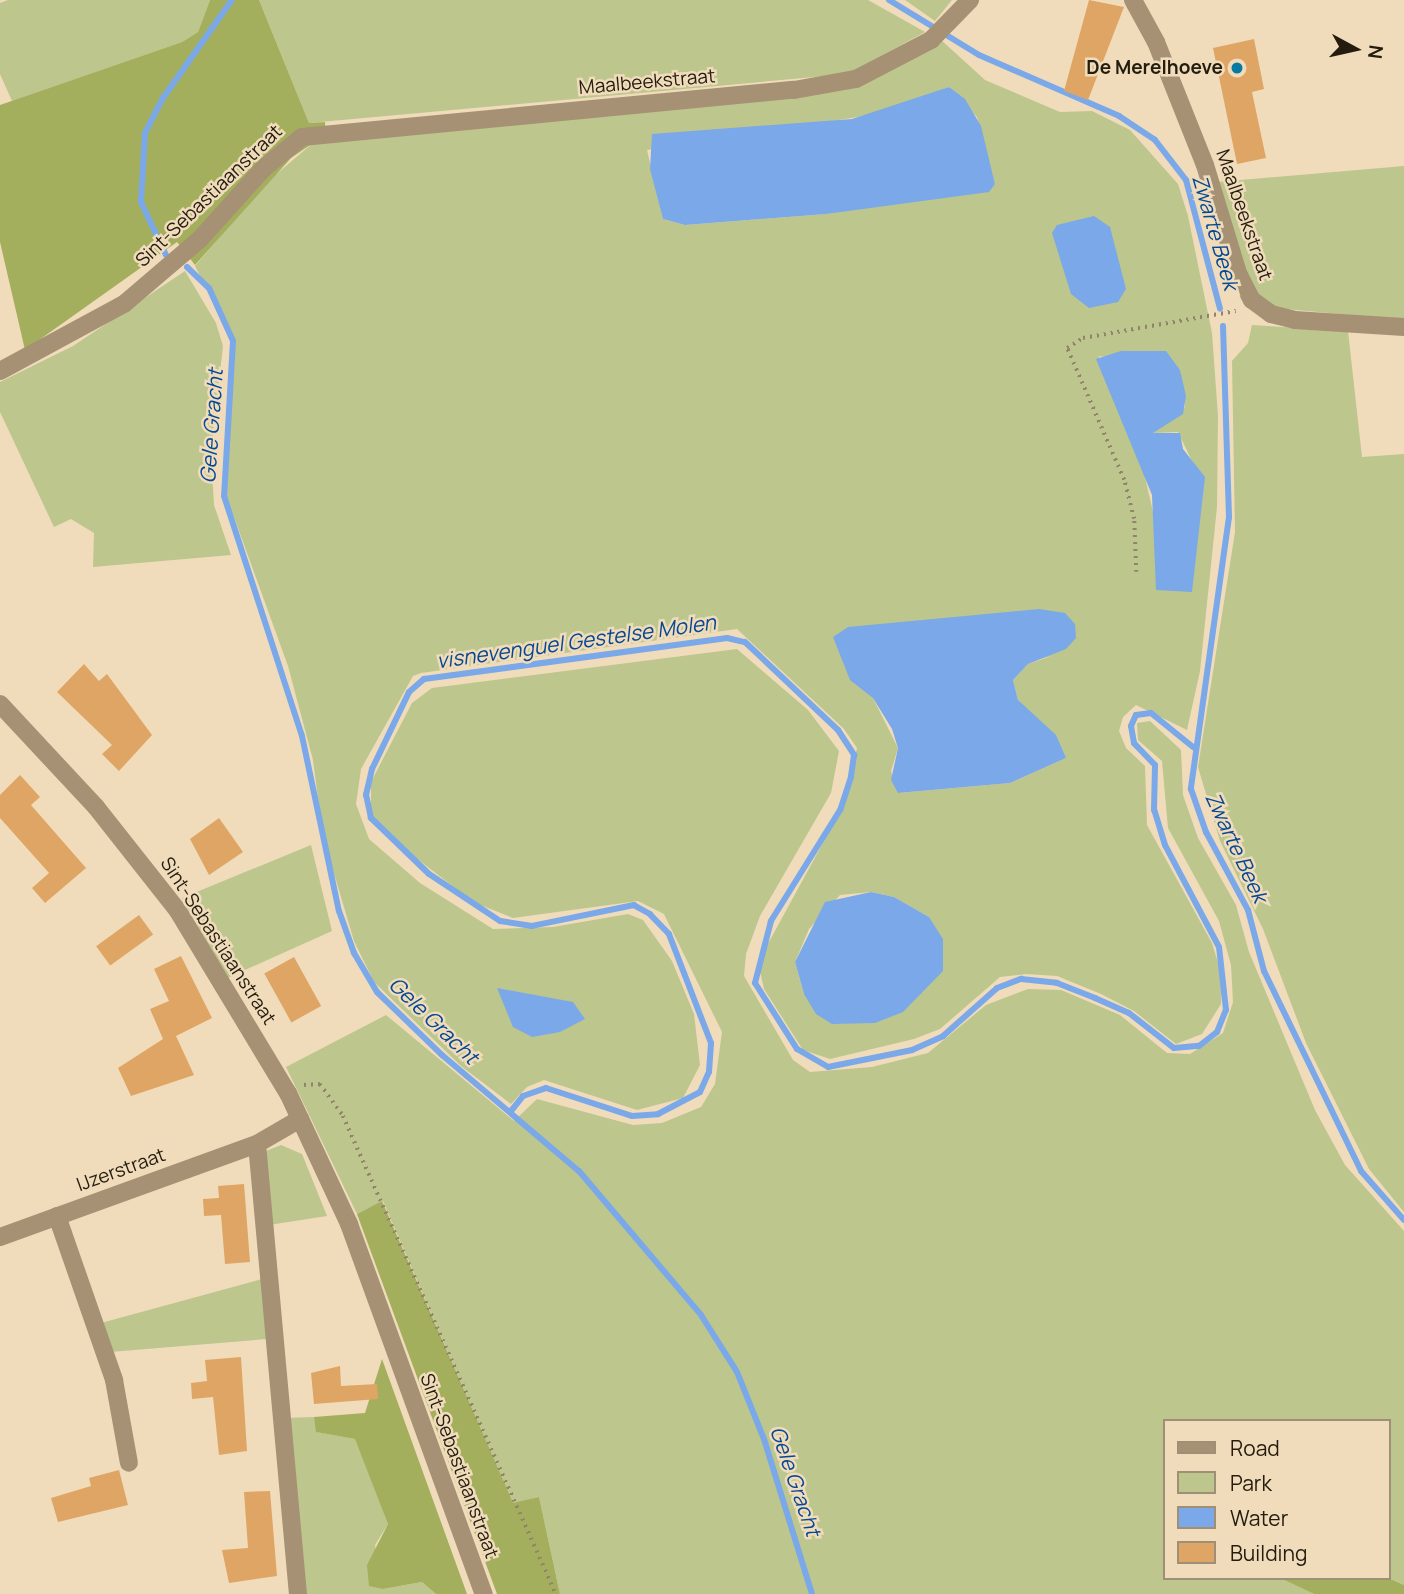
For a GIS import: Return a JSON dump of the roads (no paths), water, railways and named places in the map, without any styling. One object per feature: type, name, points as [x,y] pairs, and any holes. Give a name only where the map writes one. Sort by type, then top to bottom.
[{"type":"street","name":"Maalbeekstraat","points":[[302,137],[794,90],[856,79],[931,40],[970,0]]},
{"type":"street","name":"Maalbeekstraat","points":[[1133,0],[1171,79],[1205,166],[1238,273],[1252,300],[1271,314],[1294,320],[1404,327]]},
{"type":"street","name":"Sint-Sebastiaanstraat","points":[[0,371],[124,304],[200,239],[264,168],[302,137]]},
{"type":"street","name":"Sint-Sebastiaanstraat","points":[[0,704],[96,807],[178,911],[288,1093],[349,1224],[484,1594]]},
{"type":"street","points":[[298,1594],[257,1144],[300,1119]]},
{"type":"street","name":"IJzerstraat","points":[[0,1237],[257,1144]]},
{"type":"street","points":[[57,1216],[114,1380],[129,1463]]},
{"type":"water","points":[[949,87],[965,99],[981,126],[995,184],[989,192],[826,214],[685,225],[663,219],[650,169],[652,134],[852,119]]},
{"type":"water","points":[[1094,216],[1110,227],[1126,289],[1118,302],[1089,308],[1071,294],[1052,233],[1057,225]]},
{"type":"water","points":[[1121,351],[1166,351],[1180,370],[1186,396],[1183,414],[1153,433],[1180,433],[1183,449],[1205,477],[1192,592],[1156,590],[1152,495],[1096,359]]},
{"type":"water","points":[[1039,609],[1065,613],[1075,624],[1076,638],[1066,649],[1028,664],[1013,680],[1018,700],[1056,735],[1066,758],[1010,783],[898,793],[891,780],[898,748],[892,729],[873,698],[850,680],[833,637],[848,627]]},
{"type":"water","points":[[871,892],[894,897],[929,917],[943,939],[943,971],[903,1012],[875,1023],[832,1024],[816,1014],[804,994],[795,962],[825,902]]},
{"type":"water","points":[[497,988],[573,1002],[585,1019],[560,1032],[532,1037],[513,1027]]},
{"type":"waterway","name":"Gele Gracht","points":[[166,255],[141,202],[145,133],[163,98],[232,0]]},
{"type":"waterway","name":"Zwarte Beek","points":[[889,0],[979,55],[1119,116],[1155,140],[1186,180],[1220,309]]},
{"type":"waterway","name":"Gele Gracht","points":[[187,267],[209,288],[233,341],[224,496],[302,736],[339,911],[354,953],[377,992],[442,1055],[579,1171],[701,1315],[737,1372],[764,1439],[812,1594]]},
{"type":"waterway","name":"Zwarte Beek","points":[[1223,326],[1229,517],[1191,789],[1206,832],[1248,910],[1264,971],[1361,1171],[1404,1220]]},
{"type":"waterway","name":"visnevenguel Gestelse Molen","points":[[511,1111],[523,1096],[546,1088],[632,1116],[658,1114],[700,1092],[709,1072],[711,1043],[669,934],[650,914],[634,905],[532,926],[500,921],[429,874],[371,818],[366,795],[372,769],[409,692],[424,679],[727,638],[745,642],[838,730],[854,755],[851,777],[840,810],[771,921],[755,983],[797,1049],[828,1067],[912,1050],[943,1036],[997,988],[1021,979],[1057,983],[1129,1013],[1174,1048],[1199,1046],[1217,1032],[1226,1010],[1219,947],[1165,845],[1154,810],[1155,765],[1134,743],[1131,726],[1136,715],[1151,713],[1193,747]]},
{"type":"place","name":"De Merelhoeve","points":[[1237,68]]}]
